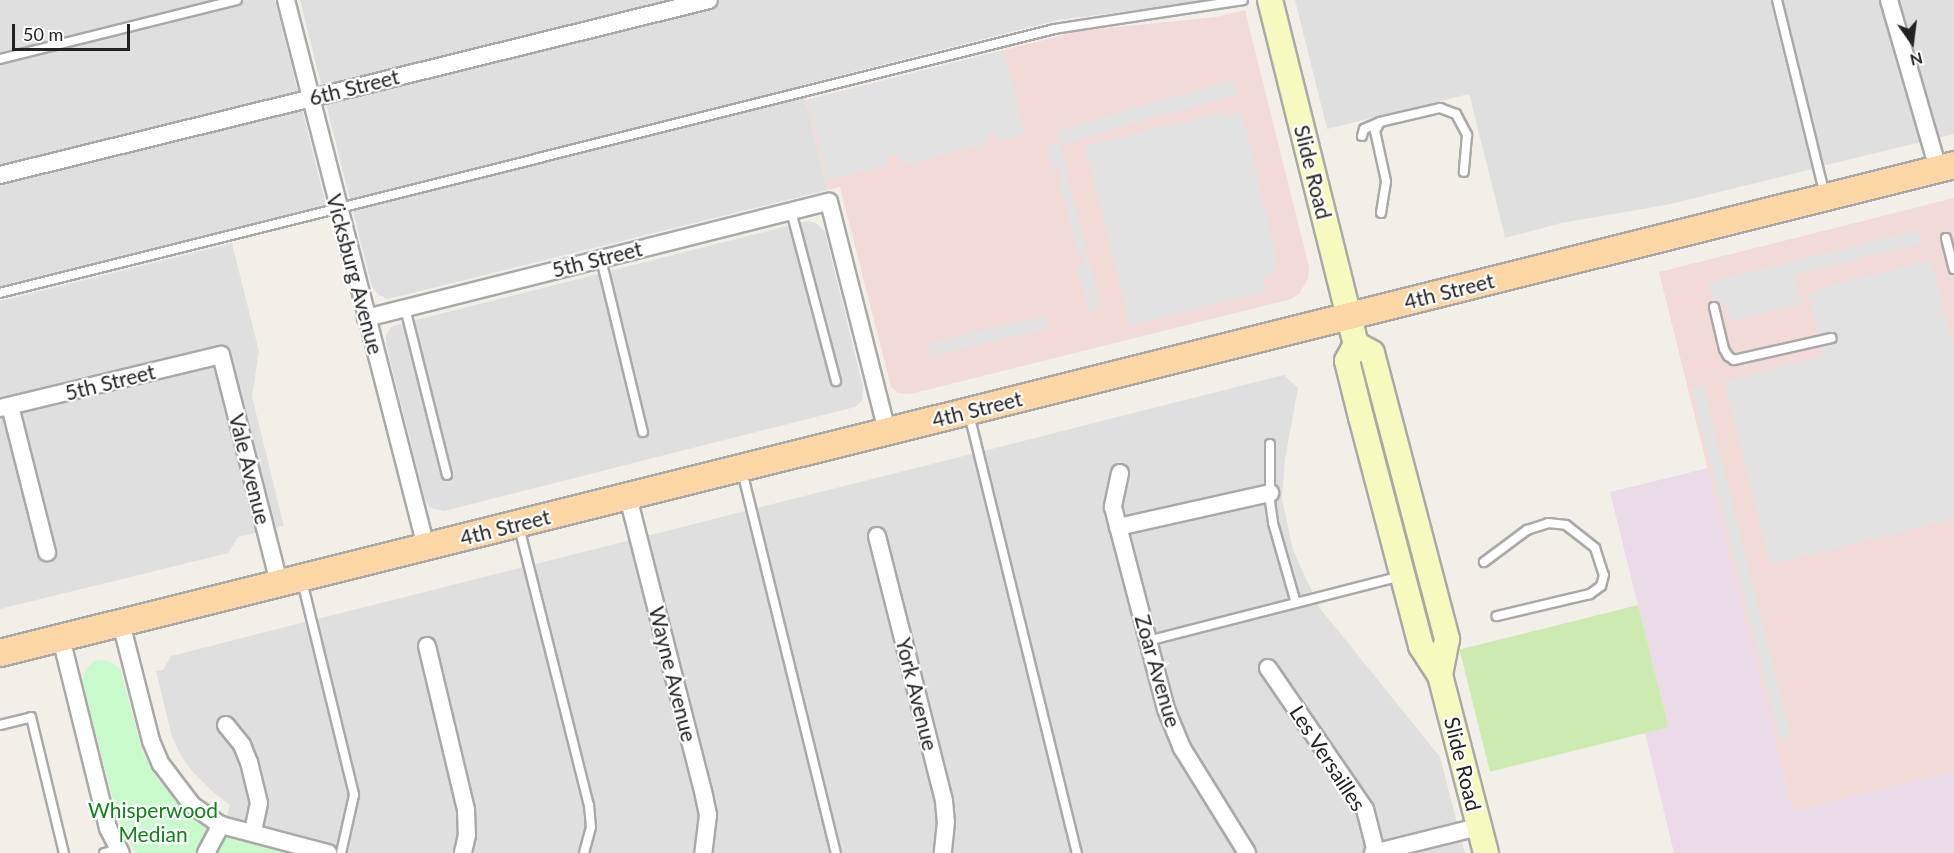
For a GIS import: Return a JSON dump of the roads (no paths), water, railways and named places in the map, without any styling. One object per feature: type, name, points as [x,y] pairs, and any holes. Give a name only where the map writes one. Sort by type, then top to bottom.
[{"type":"main road","name":"Slide Road","points":[[1270,0],[1356,344],[1347,361],[1421,646],[1440,675],[1486,853]]},
{"type":"main road","name":"4th Street","points":[[0,653],[1946,167]]},
{"type":"main road","name":"Slide Road","points":[[1356,344],[1372,353],[1447,639],[1440,675]]},
{"type":"street","name":"Vicksburg Avenue","points":[[286,0],[337,207],[426,547]]},
{"type":"street","name":"6th Street","points":[[0,175],[709,0]]},
{"type":"street","points":[[1889,0],[1946,167]]},
{"type":"street","name":"5th Street","points":[[366,318],[829,201],[887,432]]},
{"type":"street","name":"5th Street","points":[[5,407],[221,355]]},
{"type":"street","name":"Vale Avenue","points":[[221,355],[290,580]]},
{"type":"street","points":[[5,407],[47,552]]},
{"type":"street","name":"Zoar Avenue","points":[[1119,473],[1113,507],[1166,709],[1182,748],[1247,853]]},
{"type":"street","points":[[1118,528],[1270,493]]},
{"type":"street","name":"Wayne Avenue","points":[[628,497],[704,796],[708,815],[703,853]]},
{"type":"street","name":"York Avenue","points":[[877,536],[944,801],[946,822],[944,853]]},
{"type":"street","points":[[122,623],[151,741],[161,764],[192,805],[221,825],[328,853]]},
{"type":"street","points":[[61,638],[114,852]]},
{"type":"street","points":[[427,646],[466,810],[467,836],[463,853]]},
{"type":"street","name":"Les Versailles","points":[[1268,668],[1365,809],[1375,853]]},
{"type":"street","points":[[226,725],[242,746],[249,762],[259,803],[253,832]]},
{"type":"street","points":[[206,853],[221,825]]},
{"type":"street","points":[[1375,853],[1478,827]]},
{"type":"lane","points":[[0,59],[237,0]]},
{"type":"lane","points":[[0,293],[303,219],[337,207],[1054,29],[1243,0]]},
{"type":"lane","points":[[1777,0],[1826,197]]},
{"type":"lane","points":[[1362,136],[1364,129],[1380,122],[1440,108],[1456,114],[1464,124],[1467,135],[1464,171]]},
{"type":"lane","points":[[1380,122],[1375,131],[1386,181],[1381,213]]},
{"type":"lane","points":[[791,211],[836,381]]},
{"type":"lane","points":[[1946,238],[1954,269]]},
{"type":"lane","points":[[601,259],[643,432]]},
{"type":"lane","points":[[405,308],[447,475]]},
{"type":"lane","points":[[1714,308],[1724,349],[1734,360],[1832,338]]},
{"type":"lane","points":[[968,411],[1077,853]]},
{"type":"lane","points":[[1270,444],[1270,493],[1274,523],[1296,603]]},
{"type":"lane","points":[[741,468],[836,853]]},
{"type":"lane","points":[[1484,562],[1527,530],[1548,523],[1566,525],[1595,548],[1604,575],[1601,586],[1590,594],[1497,616]]},
{"type":"lane","points":[[518,524],[589,805],[591,827],[584,853]]},
{"type":"lane","points":[[1148,641],[1402,576]]},
{"type":"lane","points":[[290,580],[354,795],[341,853]]},
{"type":"lane","points":[[0,725],[31,717],[64,853]]},
{"type":"park label","name":"Whisperwood Median","points":[[153,822]]}]
